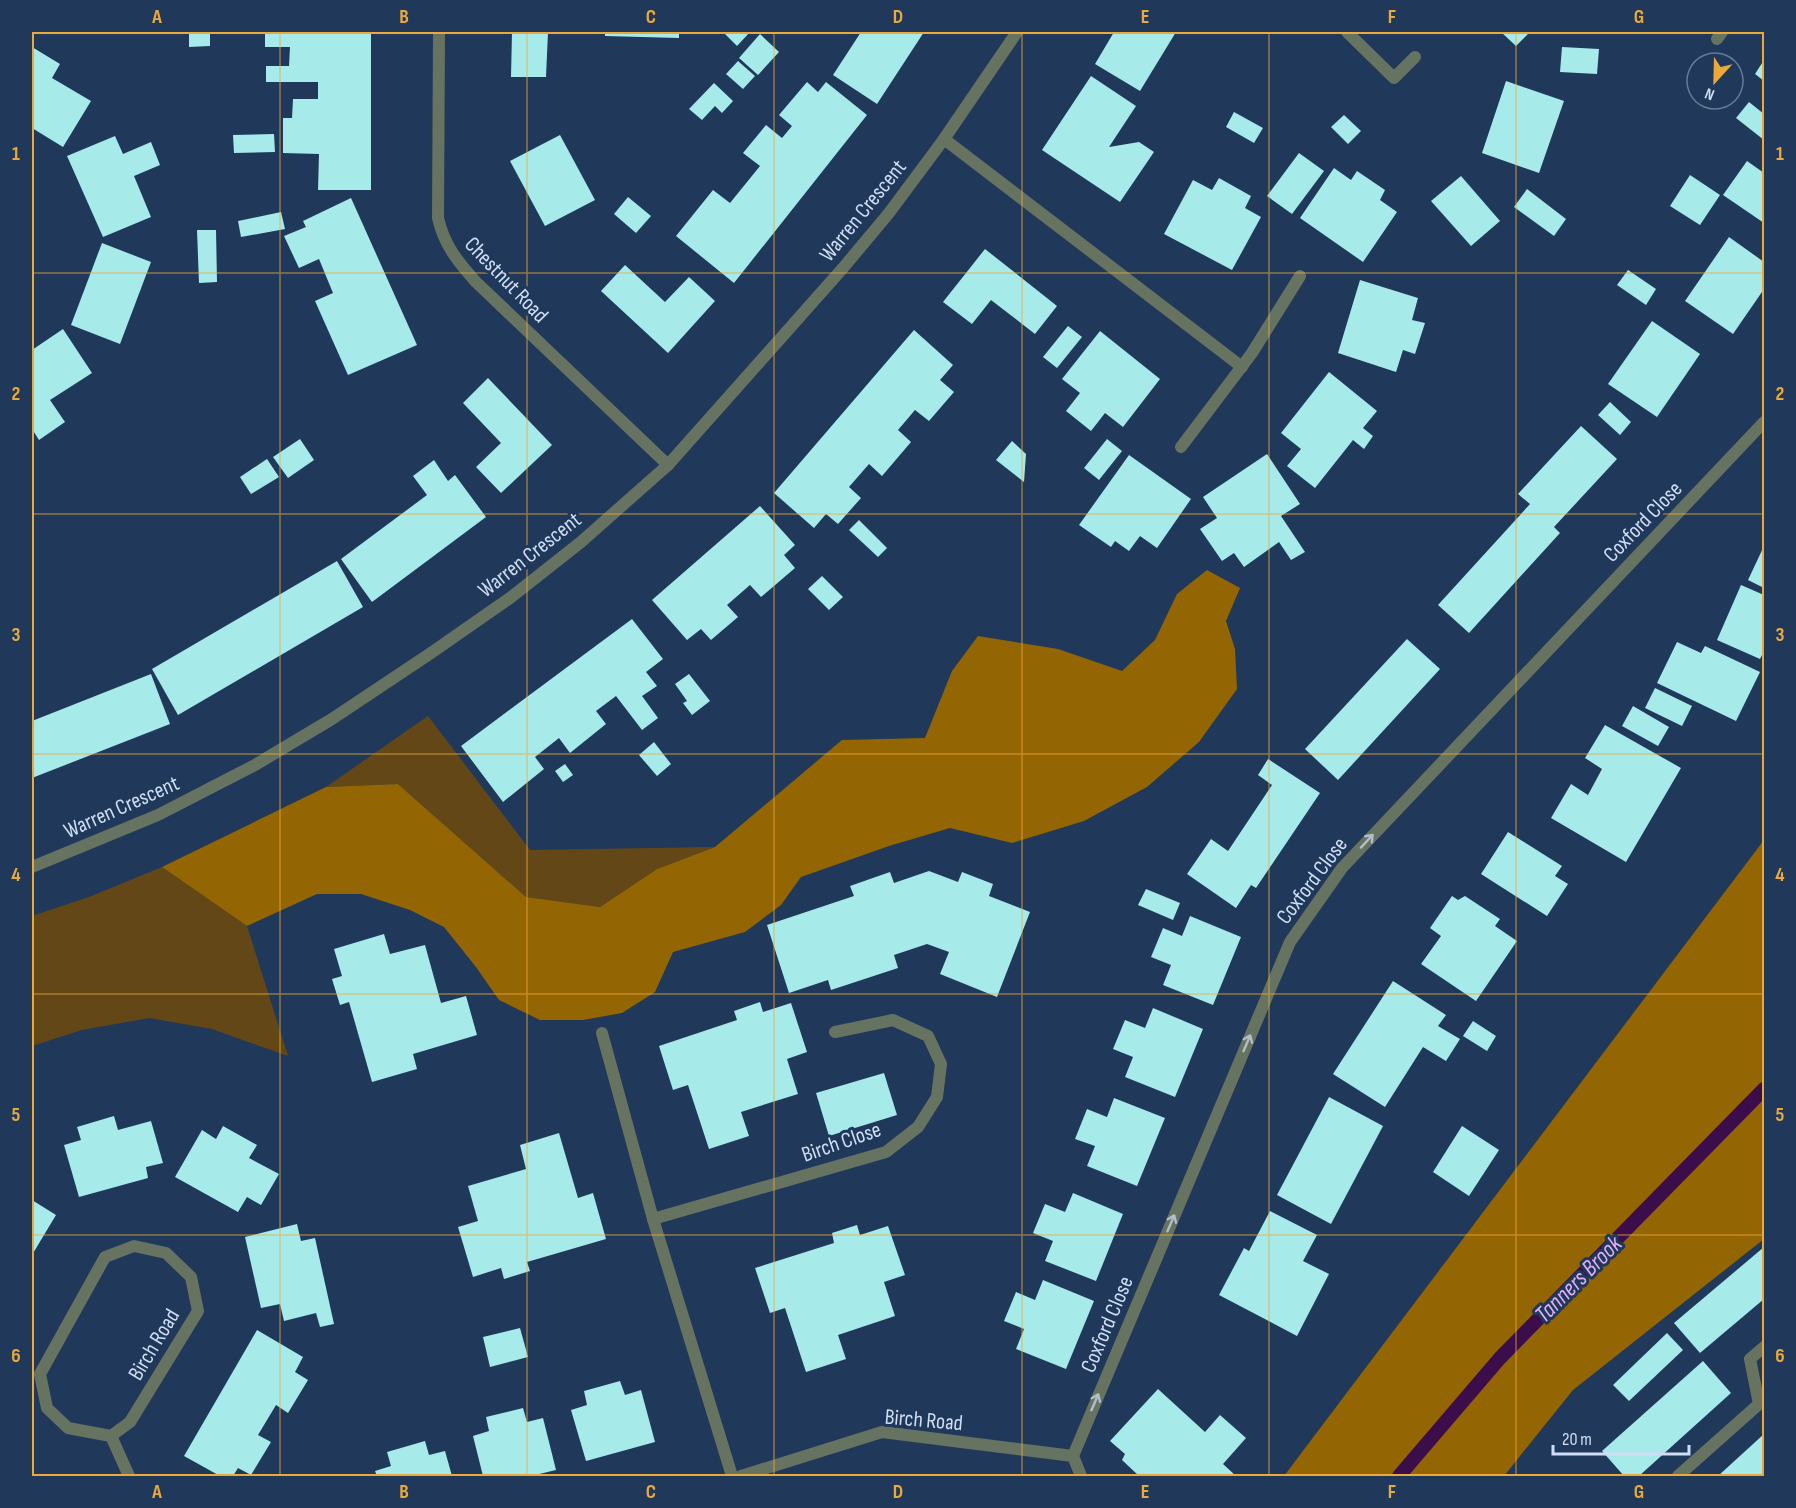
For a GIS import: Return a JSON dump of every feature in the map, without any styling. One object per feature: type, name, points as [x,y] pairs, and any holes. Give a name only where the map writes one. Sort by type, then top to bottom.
[{"type":"street","name":"Chestnut Road","points":[[439,32],[438,218],[448,247],[476,282],[668,465]]},
{"type":"street","name":"Warren Crescent","points":[[32,867],[158,815],[255,765],[332,719],[510,598],[581,543],[668,465],[843,268],[889,213],[944,139],[1017,32]]},
{"type":"street","points":[[1347,32],[1394,78],[1415,57]]},
{"type":"street","points":[[944,139],[1242,368]]},
{"type":"street","points":[[1181,447],[1242,368],[1300,276]]},
{"type":"street","name":"Coxford Close","points":[[1073,1456],[1290,942],[1342,868],[1764,422]]},
{"type":"street","name":"Birch Close","points":[[653,1219],[886,1152],[918,1127],[937,1097],[940,1075],[941,1064],[928,1036],[893,1020],[835,1032]]},
{"type":"street","points":[[602,1033],[653,1219],[732,1476]]},
{"type":"street","name":"Birch Road","points":[[134,1246],[166,1253],[191,1277],[198,1311],[130,1422],[111,1436],[68,1428],[47,1408],[40,1374],[105,1257],[134,1246]]},
{"type":"street","points":[[1678,1476],[1760,1404],[1750,1359],[1764,1347]]},
{"type":"street","name":"Birch Road","points":[[741,1476],[882,1432],[1073,1456]]},
{"type":"street","points":[[111,1436],[129,1476]]},
{"type":"street","points":[[1073,1456],[1081,1476]]},
{"type":"shaded area","points":[[1207,570],[1240,588],[1226,621],[1235,649],[1237,689],[1199,742],[1147,787],[1084,821],[1012,843],[950,828],[889,846],[801,877],[781,905],[745,932],[673,952],[655,992],[622,1013],[583,1020],[540,1020],[499,1000],[444,927],[410,910],[361,894],[317,894],[247,926],[162,867],[326,787],[398,784],[526,897],[600,907],[657,869],[715,847],[842,740],[925,738],[952,671],[978,636],[1058,649],[1122,671],[1155,640],[1177,594]]},
{"type":"shaded area","points":[[428,716],[530,850],[715,847],[657,869],[600,907],[526,897],[398,784],[326,787]]},
{"type":"shaded area","points":[[1764,840],[1764,1239],[1573,1390],[1504,1476],[1284,1476]]},
{"type":"shaded area","points":[[162,867],[247,926],[288,1056],[212,1029],[149,1018],[82,1030],[32,1046],[32,916],[89,897]]},
{"type":"building","points":[[189,32],[210,32],[210,46],[189,47]]},
{"type":"building","points":[[265,32],[371,32],[371,190],[318,190],[319,154],[283,153],[283,118],[292,118],[293,99],[318,99],[318,82],[266,82],[266,66],[289,66],[290,47],[265,47]]},
{"type":"building","points":[[512,32],[548,32],[546,77],[511,77]]},
{"type":"building","points":[[605,32],[679,32],[679,38],[605,36]]},
{"type":"building","points":[[723,32],[750,32],[737,46]]},
{"type":"building","points":[[861,32],[924,32],[877,104],[833,75]]},
{"type":"building","points":[[1114,32],[1176,32],[1140,91],[1095,64]]},
{"type":"building","points":[[1501,32],[1530,32],[1516,46]]},
{"type":"building","points":[[760,34],[779,52],[758,75],[739,58]]},
{"type":"building","points":[[32,47],[60,64],[52,78],[91,101],[63,147],[32,128]]},
{"type":"building","points":[[1562,47],[1599,49],[1597,74],[1560,72]]},
{"type":"building","points":[[1764,60],[1764,81],[1755,74]]},
{"type":"building","points":[[738,61],[755,76],[743,89],[726,74]]},
{"type":"building","points":[[1091,76],[1136,106],[1109,147],[1139,142],[1154,152],[1120,202],[1042,150]]},
{"type":"building","points":[[1506,81],[1564,101],[1539,173],[1482,153]]},
{"type":"building","points":[[807,82],[818,92],[826,82],[867,115],[734,283],[676,236],[713,190],[730,203],[760,166],[743,153],[766,125],[782,138],[792,126],[779,115]]},
{"type":"building","points":[[714,83],[733,101],[722,113],[715,106],[702,120],[689,109]]},
{"type":"building","points":[[1749,102],[1764,114],[1764,140],[1736,118],[1742,111],[1745,111]]},
{"type":"building","points":[[1234,112],[1263,128],[1254,143],[1226,127]]},
{"type":"building","points":[[1344,115],[1361,131],[1348,144],[1331,127]]},
{"type":"building","points":[[274,134],[275,152],[234,153],[233,135]]},
{"type":"building","points":[[560,135],[595,200],[545,226],[510,161]]},
{"type":"building","points":[[115,136],[123,154],[151,142],[160,165],[134,176],[151,217],[103,237],[67,156]]},
{"type":"building","points":[[1299,153],[1324,171],[1292,214],[1267,196]]},
{"type":"building","points":[[1747,161],[1764,173],[1764,223],[1723,195]]},
{"type":"building","points":[[1334,168],[1351,180],[1357,171],[1385,190],[1380,200],[1397,212],[1363,262],[1300,218]]},
{"type":"building","points":[[1690,175],[1720,195],[1700,225],[1670,206]]},
{"type":"building","points":[[1461,176],[1500,221],[1471,246],[1431,201]]},
{"type":"building","points":[[1219,178],[1251,196],[1245,208],[1261,217],[1232,270],[1164,234],[1193,180],[1212,190]]},
{"type":"building","points":[[1527,189],[1566,219],[1554,236],[1514,207]]},
{"type":"building","points":[[628,197],[651,216],[636,233],[614,214]]},
{"type":"building","points":[[351,198],[417,345],[348,375],[315,301],[333,293],[319,259],[299,268],[284,236],[306,227],[303,221]]},
{"type":"building","points":[[281,212],[285,229],[241,237],[238,221]]},
{"type":"building","points":[[197,230],[216,230],[217,282],[199,283]]},
{"type":"building","points":[[1729,237],[1764,262],[1764,289],[1733,334],[1685,301]]},
{"type":"building","points":[[102,243],[151,262],[120,344],[71,325]]},
{"type":"building","points":[[985,249],[1057,306],[1035,334],[991,300],[972,324],[943,302]]},
{"type":"building","points":[[625,265],[665,302],[689,277],[715,301],[668,353],[601,291]]},
{"type":"building","points":[[1628,270],[1656,289],[1646,305],[1617,285]]},
{"type":"building","points":[[1360,280],[1418,298],[1412,320],[1425,323],[1415,354],[1403,350],[1396,372],[1338,353]]},
{"type":"building","points":[[1652,321],[1700,354],[1657,417],[1608,384]]},
{"type":"building","points":[[1068,326],[1082,337],[1057,368],[1043,357]]},
{"type":"building","points":[[63,329],[92,373],[50,400],[65,422],[39,440],[32,429],[32,350]]},
{"type":"building","points":[[914,330],[953,365],[940,380],[954,392],[929,421],[915,410],[898,430],[911,442],[882,476],[869,464],[849,487],[861,498],[838,524],[826,514],[814,528],[774,493]]},
{"type":"building","points":[[1100,331],[1160,379],[1123,427],[1105,413],[1091,431],[1066,411],[1080,393],[1062,379]]},
{"type":"building","points":[[1329,372],[1377,411],[1363,428],[1373,436],[1364,449],[1353,440],[1315,488],[1287,466],[1301,449],[1281,433]]},
{"type":"building","points":[[488,378],[552,445],[501,493],[476,467],[501,443],[463,403]]},
{"type":"building","points":[[1610,402],[1631,422],[1620,435],[1598,415]]},
{"type":"building","points":[[1581,426],[1617,459],[1554,527],[1560,533],[1469,633],[1438,605],[1530,504],[1518,494]]},
{"type":"building","points":[[300,439],[314,460],[288,478],[273,457]]},
{"type":"building","points":[[1107,439],[1122,451],[1099,480],[1084,468]]},
{"type":"building","points":[[1012,441],[1026,454],[1024,482],[996,460]]},
{"type":"building","points":[[1267,454],[1300,504],[1281,516],[1305,552],[1291,560],[1279,542],[1244,567],[1234,553],[1222,561],[1200,529],[1217,518],[1203,497]]},
{"type":"building","points":[[1129,455],[1191,499],[1157,548],[1140,536],[1129,551],[1115,541],[1111,547],[1079,525]]},
{"type":"building","points":[[267,459],[279,477],[251,494],[240,477]]},
{"type":"building","points":[[434,460],[448,481],[455,475],[486,517],[372,602],[341,559],[427,495],[413,476]]},
{"type":"building","points":[[760,506],[795,545],[784,555],[795,568],[761,597],[750,585],[727,605],[738,617],[711,640],[701,629],[687,640],[652,600]]},
{"type":"building","points":[[859,520],[887,548],[878,557],[849,530]]},
{"type":"building","points":[[1764,546],[1764,588],[1748,580]]},
{"type":"building","points":[[337,561],[363,607],[178,715],[152,669]]},
{"type":"building","points":[[822,576],[843,597],[829,610],[808,589]]},
{"type":"building","points":[[1741,585],[1764,595],[1764,656],[1762,655],[1760,659],[1717,640]]},
{"type":"building","points":[[632,619],[663,659],[646,672],[657,686],[642,696],[658,718],[642,730],[616,696],[596,711],[606,724],[570,753],[559,738],[535,757],[544,769],[503,802],[461,746]]},
{"type":"building","points":[[1407,639],[1440,669],[1338,780],[1305,749]]},
{"type":"building","points":[[1677,642],[1701,653],[1705,646],[1760,672],[1736,721],[1657,683]]},
{"type":"building","points":[[151,674],[170,724],[32,778],[32,721]]},
{"type":"building","points":[[689,674],[710,701],[692,715],[683,703],[687,701],[675,684]]},
{"type":"building","points":[[1655,688],[1692,706],[1682,726],[1645,708]]},
{"type":"building","points":[[1633,706],[1669,727],[1658,746],[1622,726]]},
{"type":"building","points":[[1605,725],[1681,768],[1626,862],[1551,818],[1571,784],[1588,795],[1602,769],[1585,758]]},
{"type":"building","points":[[654,742],[671,764],[657,776],[639,755]]},
{"type":"building","points":[[1268,759],[1320,793],[1256,888],[1251,885],[1236,908],[1187,874],[1211,839],[1228,851],[1272,785],[1258,775]]},
{"type":"building","points":[[565,764],[573,775],[563,782],[555,771]]},
{"type":"building","points":[[1508,832],[1562,866],[1555,876],[1568,884],[1547,916],[1481,874]]},
{"type":"building","points":[[929,871],[958,882],[962,872],[993,884],[989,896],[1030,912],[997,997],[940,974],[949,952],[927,944],[894,955],[898,968],[831,990],[828,980],[789,993],[767,925],[854,896],[850,886],[890,872],[894,883]]},
{"type":"building","points":[[1146,889],[1180,903],[1173,920],[1138,905]]},
{"type":"building","points":[[1452,896],[1458,900],[1465,896],[1500,919],[1495,926],[1517,941],[1476,1001],[1421,964],[1441,936],[1430,928]]},
{"type":"building","points":[[1190,916],[1241,937],[1213,1005],[1163,985],[1171,965],[1151,957],[1163,928],[1182,936]]},
{"type":"building","points":[[384,934],[390,954],[425,945],[441,1003],[466,996],[477,1035],[413,1054],[417,1069],[372,1082],[349,1002],[340,1005],[332,979],[342,976],[334,949]]},
{"type":"building","points":[[1393,981],[1446,1015],[1438,1026],[1460,1039],[1446,1061],[1423,1047],[1385,1107],[1333,1074]]},
{"type":"building","points":[[760,1002],[763,1012],[791,1003],[807,1052],[787,1059],[798,1094],[741,1112],[749,1136],[709,1149],[688,1085],[673,1090],[659,1046],[737,1020],[734,1011]]},
{"type":"building","points":[[1153,1008],[1203,1029],[1175,1097],[1125,1077],[1133,1057],[1113,1049],[1125,1020],[1145,1028]]},
{"type":"building","points":[[1473,1021],[1496,1036],[1487,1051],[1463,1036]]},
{"type":"building","points":[[884,1073],[897,1115],[829,1136],[816,1093]]},
{"type":"building","points":[[1329,1097],[1383,1126],[1331,1224],[1277,1195]]},
{"type":"building","points":[[1114,1098],[1165,1118],[1137,1186],[1087,1166],[1095,1146],[1075,1139],[1087,1109],[1107,1117]]},
{"type":"building","points":[[114,1116],[118,1130],[151,1121],[163,1163],[146,1167],[148,1178],[79,1197],[64,1145],[81,1140],[77,1127]]},
{"type":"building","points":[[223,1126],[257,1145],[249,1158],[279,1174],[261,1205],[247,1197],[238,1212],[175,1177],[202,1130],[216,1139]]},
{"type":"building","points":[[1462,1126],[1499,1150],[1469,1196],[1433,1172]]},
{"type":"building","points":[[559,1133],[578,1198],[593,1193],[606,1239],[527,1262],[530,1271],[504,1279],[501,1268],[473,1277],[458,1227],[478,1221],[468,1186],[526,1169],[520,1145]]},
{"type":"building","points":[[1073,1193],[1123,1214],[1096,1281],[1045,1261],[1053,1241],[1033,1233],[1045,1204],[1065,1212]]},
{"type":"building","points":[[32,1200],[56,1215],[32,1255]]},
{"type":"building","points":[[1270,1211],[1317,1235],[1303,1261],[1329,1274],[1297,1336],[1219,1295],[1244,1248],[1249,1251]]},
{"type":"building","points":[[297,1224],[301,1241],[315,1238],[334,1324],[320,1327],[316,1313],[284,1321],[280,1304],[261,1308],[245,1237]]},
{"type":"building","points":[[857,1225],[860,1235],[888,1226],[905,1275],[884,1282],[895,1316],[838,1335],[846,1359],[806,1372],[785,1308],[770,1313],[755,1268],[834,1243],[832,1233]]},
{"type":"building","points":[[1764,1247],[1764,1299],[1700,1353],[1674,1323]]},
{"type":"building","points":[[1043,1280],[1094,1301],[1066,1369],[1016,1349],[1024,1329],[1004,1321],[1016,1292],[1035,1300]]},
{"type":"building","points":[[520,1328],[528,1357],[490,1367],[483,1337]]},
{"type":"building","points":[[257,1330],[303,1357],[295,1372],[308,1380],[288,1413],[276,1405],[258,1435],[271,1442],[251,1475],[238,1468],[233,1476],[220,1476],[184,1456]]},
{"type":"building","points":[[1667,1333],[1683,1350],[1629,1401],[1613,1385]]},
{"type":"building","points":[[1703,1361],[1731,1393],[1639,1476],[1624,1476],[1602,1451]]},
{"type":"building","points":[[620,1381],[625,1395],[641,1390],[655,1442],[586,1461],[571,1410],[587,1405],[584,1391]]},
{"type":"building","points":[[1158,1389],[1205,1432],[1220,1415],[1246,1438],[1223,1464],[1236,1476],[1139,1476],[1122,1460],[1125,1454],[1110,1441]]},
{"type":"building","points":[[523,1408],[527,1422],[543,1418],[556,1470],[531,1476],[483,1476],[473,1436],[489,1431],[486,1417]]},
{"type":"building","points":[[1764,1434],[1764,1476],[1718,1476]]},
{"type":"building","points":[[425,1441],[429,1455],[445,1451],[452,1476],[377,1476],[375,1471],[391,1466],[387,1452]]},
{"type":"waterway","name":"Tanners Brook","points":[[1399,1476],[1500,1358],[1764,1089]]}]
